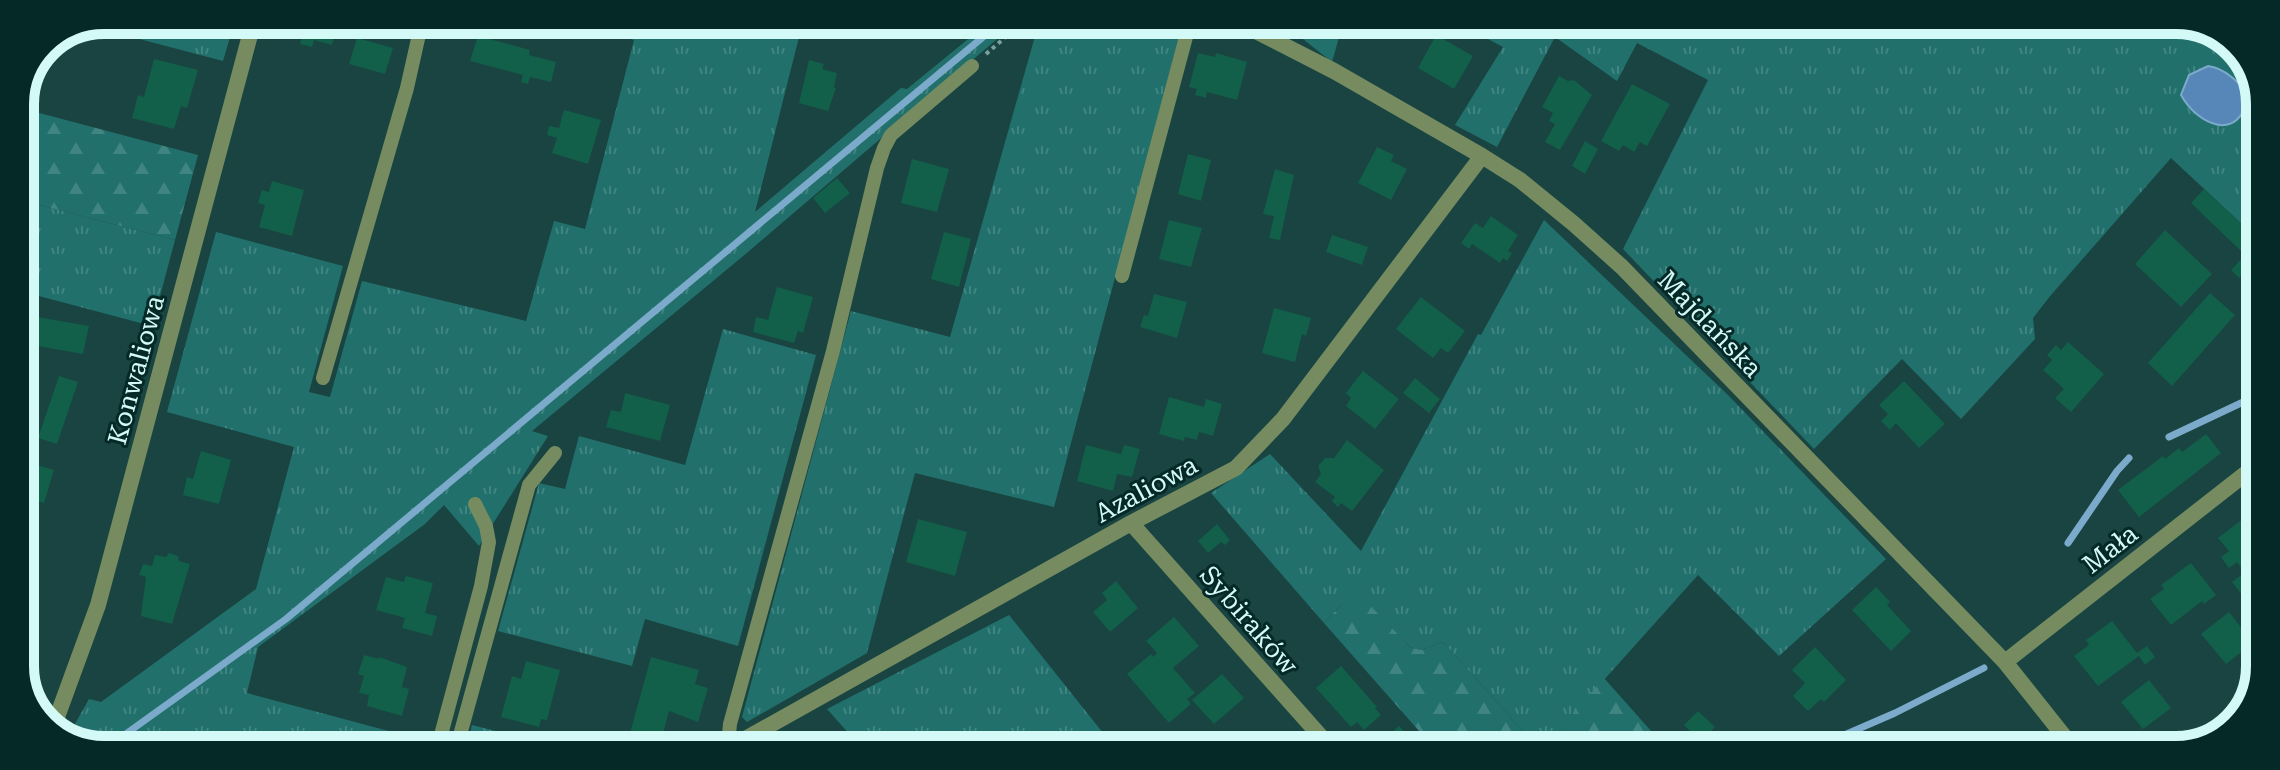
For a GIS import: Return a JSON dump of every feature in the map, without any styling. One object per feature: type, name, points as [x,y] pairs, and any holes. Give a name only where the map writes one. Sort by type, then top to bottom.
[{"type":"street","name":"Konwaliowa","points":[[57,718],[98,605],[250,34]]},
{"type":"street","name":"Majdańska","points":[[1262,34],[1334,71],[1482,156],[1520,180],[1574,224],[1622,267],[2005,662],[2064,736]]},
{"type":"street","name":"Azaliowa","points":[[751,736],[1131,523],[1236,468],[1283,419],[1482,156]]},
{"type":"street","name":"Mała","points":[[2005,662],[2245,474]]},
{"type":"street","name":"Sybiraków","points":[[1131,523],[1320,736]]},
{"type":"lane","points":[[323,378],[407,88],[419,34]]},
{"type":"lane","points":[[1122,276],[1187,34]]},
{"type":"lane","points":[[729,736],[730,724],[833,351],[880,158],[891,135],[972,66]]},
{"type":"lane","points":[[460,736],[529,485],[555,453]]},
{"type":"lane","points":[[441,736],[481,586],[489,542],[486,526],[475,504]]},
{"type":"path","points":[[972,66],[1009,34]]},
{"type":"green space","points":[[120,34],[231,34],[223,61]]},
{"type":"green space","points":[[614,34],[800,34],[755,212],[901,88],[907,89],[974,34],[1003,34],[532,431],[548,436],[479,546],[444,505],[425,524],[258,647],[247,693],[407,736],[104,736],[72,729],[89,699],[101,702],[256,589],[294,447],[167,412],[216,232],[343,266],[309,392],[330,397],[362,281],[526,321],[554,221],[585,229],[634,40]]},
{"type":"green space","points":[[1036,34],[1180,34],[1054,507],[915,473],[867,653],[747,722],[742,717],[851,311],[950,337]]},
{"type":"green space","points":[[1297,34],[1340,34],[1332,62]]},
{"type":"green space","points":[[1479,34],[2189,35],[2207,41],[2231,61],[2245,91],[2246,228],[2171,158],[2051,295],[2033,318],[2035,339],[1961,419],[1902,359],[1814,449],[1623,249],[1708,80],[1637,43],[1617,81],[1555,37],[1497,147],[1455,125],[1503,47]]},
{"type":"green space","points":[[34,112],[198,155],[175,240],[34,204]]},
{"type":"green space","points":[[34,204],[175,240],[152,326],[34,295]]},
{"type":"green space","points":[[1544,220],[1729,396],[1886,559],[1779,656],[1698,575],[1554,736],[1527,736],[1443,642],[1421,650],[1410,647],[1363,599],[1341,605],[1324,623],[1211,493],[1270,454],[1361,551],[1478,334],[1481,335]]},
{"type":"green space","points":[[723,329],[816,355],[738,646],[645,619],[632,666],[498,631],[539,483],[565,489],[579,436],[685,465]]},
{"type":"green space","points":[[1354,599],[1364,599],[1410,647],[1421,650],[1443,642],[1527,736],[1423,736],[1324,623],[1341,605]]},
{"type":"green space","points":[[1009,615],[1105,736],[851,736],[827,709]]},
{"type":"green space","points":[[1604,678],[1655,736],[1553,736]]},
{"type":"green space","points":[[472,725],[514,736],[469,736]]},
{"type":"shaded area","points":[[2208,66],[2231,76],[2245,92],[2244,111],[2237,120],[2228,125],[2218,125],[2188,106],[2181,95],[2189,75]]},
{"type":"building","points":[[293,34],[335,34],[332,45],[314,40],[312,47],[300,44],[302,37]]},
{"type":"building","points":[[1436,35],[1473,56],[1454,89],[1418,68]]},
{"type":"building","points":[[478,36],[530,50],[529,55],[556,62],[551,82],[530,77],[528,84],[521,82],[523,75],[470,61]]},
{"type":"building","points":[[357,38],[393,48],[385,74],[349,64]]},
{"type":"building","points":[[1198,53],[1215,57],[1216,53],[1247,62],[1237,100],[1207,92],[1206,98],[1195,95],[1197,89],[1189,87]]},
{"type":"building","points":[[154,59],[198,70],[187,108],[181,106],[174,129],[132,118],[138,95],[144,97]]},
{"type":"building","points":[[809,60],[824,64],[822,69],[837,73],[836,88],[828,111],[799,103]]},
{"type":"building","points":[[1559,76],[1568,81],[1574,80],[1592,95],[1560,150],[1545,142],[1555,124],[1549,121],[1553,113],[1542,107]]},
{"type":"building","points":[[1632,84],[1670,104],[1647,146],[1640,142],[1634,152],[1623,145],[1619,151],[1601,141]]},
{"type":"building","points":[[564,110],[601,120],[588,164],[552,153],[557,138],[547,135],[549,126],[559,128]]},
{"type":"building","points":[[1585,141],[1598,149],[1585,174],[1572,166]]},
{"type":"building","points":[[1377,147],[1394,155],[1391,161],[1407,169],[1391,200],[1358,183]]},
{"type":"building","points":[[1188,154],[1211,160],[1201,201],[1178,194]]},
{"type":"building","points":[[912,159],[949,169],[937,212],[901,203]]},
{"type":"building","points":[[1275,169],[1294,175],[1280,240],[1269,238],[1274,216],[1263,214]]},
{"type":"building","points":[[837,178],[850,193],[825,213],[813,198]]},
{"type":"building","points":[[272,181],[304,190],[292,236],[259,227],[265,205],[258,203],[262,190],[269,192]]},
{"type":"building","points":[[2204,189],[2246,228],[2246,271],[2239,278],[2231,270],[2245,255],[2191,203]]},
{"type":"building","points":[[1491,216],[1518,235],[1508,251],[1512,253],[1507,261],[1503,258],[1500,263],[1472,244],[1469,249],[1461,243],[1475,223],[1483,228]]},
{"type":"building","points":[[1169,220],[1202,228],[1191,267],[1159,259]]},
{"type":"building","points":[[2165,230],[2212,274],[2181,307],[2135,264]]},
{"type":"building","points":[[944,232],[971,239],[959,287],[931,279]]},
{"type":"building","points":[[1332,235],[1368,247],[1362,265],[1326,252]]},
{"type":"building","points":[[777,287],[813,297],[803,333],[798,331],[794,343],[753,332],[756,317],[768,320]]},
{"type":"building","points":[[2210,293],[2235,315],[2172,386],[2148,363]]},
{"type":"building","points":[[1154,294],[1187,302],[1177,338],[1140,327],[1144,315],[1148,316]]},
{"type":"building","points":[[1421,297],[1465,331],[1448,353],[1441,348],[1433,358],[1396,329]]},
{"type":"building","points":[[1274,308],[1311,318],[1306,336],[1302,334],[1295,362],[1262,353]]},
{"type":"building","points":[[34,316],[89,326],[83,354],[34,345]]},
{"type":"building","points":[[2068,342],[2104,374],[2071,412],[2055,398],[2064,389],[2043,370],[2052,360],[2047,355],[2056,345],[2061,350]]},
{"type":"building","points":[[1363,371],[1399,399],[1375,429],[1346,406],[1351,398],[1346,393]]},
{"type":"building","points":[[59,376],[78,382],[57,444],[38,438]]},
{"type":"building","points":[[1415,378],[1440,399],[1429,413],[1403,393]]},
{"type":"building","points":[[1904,381],[1945,424],[1919,448],[1896,423],[1890,430],[1881,421],[1888,414],[1879,405]]},
{"type":"building","points":[[625,393],[670,405],[660,441],[606,427],[611,410],[621,412]]},
{"type":"building","points":[[1169,397],[1204,407],[1206,399],[1222,404],[1213,436],[1199,432],[1197,440],[1185,437],[1184,441],[1159,434]]},
{"type":"building","points":[[2206,434],[2221,453],[2139,517],[2118,490],[2163,456],[2165,459],[2179,448],[2182,452]]},
{"type":"building","points":[[1347,440],[1384,470],[1352,511],[1341,503],[1338,507],[1332,501],[1335,497],[1315,482],[1321,474],[1318,466],[1325,458],[1334,458]]},
{"type":"building","points":[[1086,445],[1121,454],[1124,445],[1140,449],[1132,477],[1117,474],[1113,491],[1077,481]]},
{"type":"building","points":[[201,451],[231,460],[219,504],[183,495],[187,477],[193,479]]},
{"type":"building","points":[[34,464],[54,470],[44,503],[34,500]]},
{"type":"building","points":[[2246,516],[2246,566],[2242,569],[2237,562],[2229,568],[2221,557],[2229,551],[2218,538]]},
{"type":"building","points":[[918,519],[967,532],[955,576],[906,562]]},
{"type":"building","points":[[1217,524],[1230,540],[1225,545],[1221,542],[1208,553],[1198,541]]},
{"type":"building","points":[[169,553],[178,556],[179,561],[190,564],[172,624],[141,616],[146,577],[139,575],[143,564],[152,566],[155,555],[166,557]]},
{"type":"building","points":[[2191,563],[2216,595],[2204,604],[2202,601],[2171,625],[2150,599],[2164,589],[2161,585]]},
{"type":"building","points":[[2244,573],[2246,576],[2246,600],[2232,582]]},
{"type":"building","points":[[406,576],[433,583],[425,613],[437,616],[432,636],[402,628],[405,618],[376,610],[386,577],[404,582]]},
{"type":"building","points":[[1116,581],[1138,608],[1110,632],[1093,612],[1107,600],[1102,593]]},
{"type":"building","points":[[1876,587],[1890,602],[1887,605],[1911,631],[1891,651],[1852,610]]},
{"type":"building","points":[[2229,612],[2246,634],[2246,648],[2226,664],[2201,634]]},
{"type":"building","points":[[1174,617],[1199,646],[1173,668],[1195,693],[1187,699],[1191,704],[1169,723],[1127,674],[1151,654],[1153,657],[1157,653],[1146,641]]},
{"type":"building","points":[[2112,621],[2137,653],[2147,646],[2155,657],[2145,665],[2139,656],[2098,686],[2074,656],[2089,645],[2086,640]]},
{"type":"building","points":[[1815,647],[1846,680],[1824,702],[1821,699],[1808,711],[1793,696],[1805,683],[1792,670]]},
{"type":"building","points":[[364,655],[407,667],[402,687],[409,689],[402,716],[367,706],[369,695],[359,693],[364,676],[358,674]]},
{"type":"building","points":[[651,657],[699,670],[695,684],[708,688],[698,722],[669,711],[662,736],[630,733]]},
{"type":"building","points":[[526,661],[560,670],[547,720],[541,719],[539,727],[501,717],[512,676],[521,679]]},
{"type":"building","points":[[1341,666],[1381,715],[1364,730],[1357,722],[1351,727],[1316,688]]},
{"type":"building","points":[[1222,674],[1244,698],[1214,724],[1192,700]]},
{"type":"building","points":[[2149,680],[2171,708],[2143,729],[2121,702]]},
{"type":"building","points":[[1698,711],[1715,727],[1707,736],[1695,736],[1684,725]]},
{"type":"building","points":[[1399,726],[1408,736],[1388,736]]},
{"type":"waterway","points":[[123,736],[286,619],[987,34]]},
{"type":"waterway","points":[[2169,437],[2246,401]]},
{"type":"waterway","points":[[2068,543],[2129,458]]},
{"type":"waterway","points":[[1842,736],[1984,668]]}]
